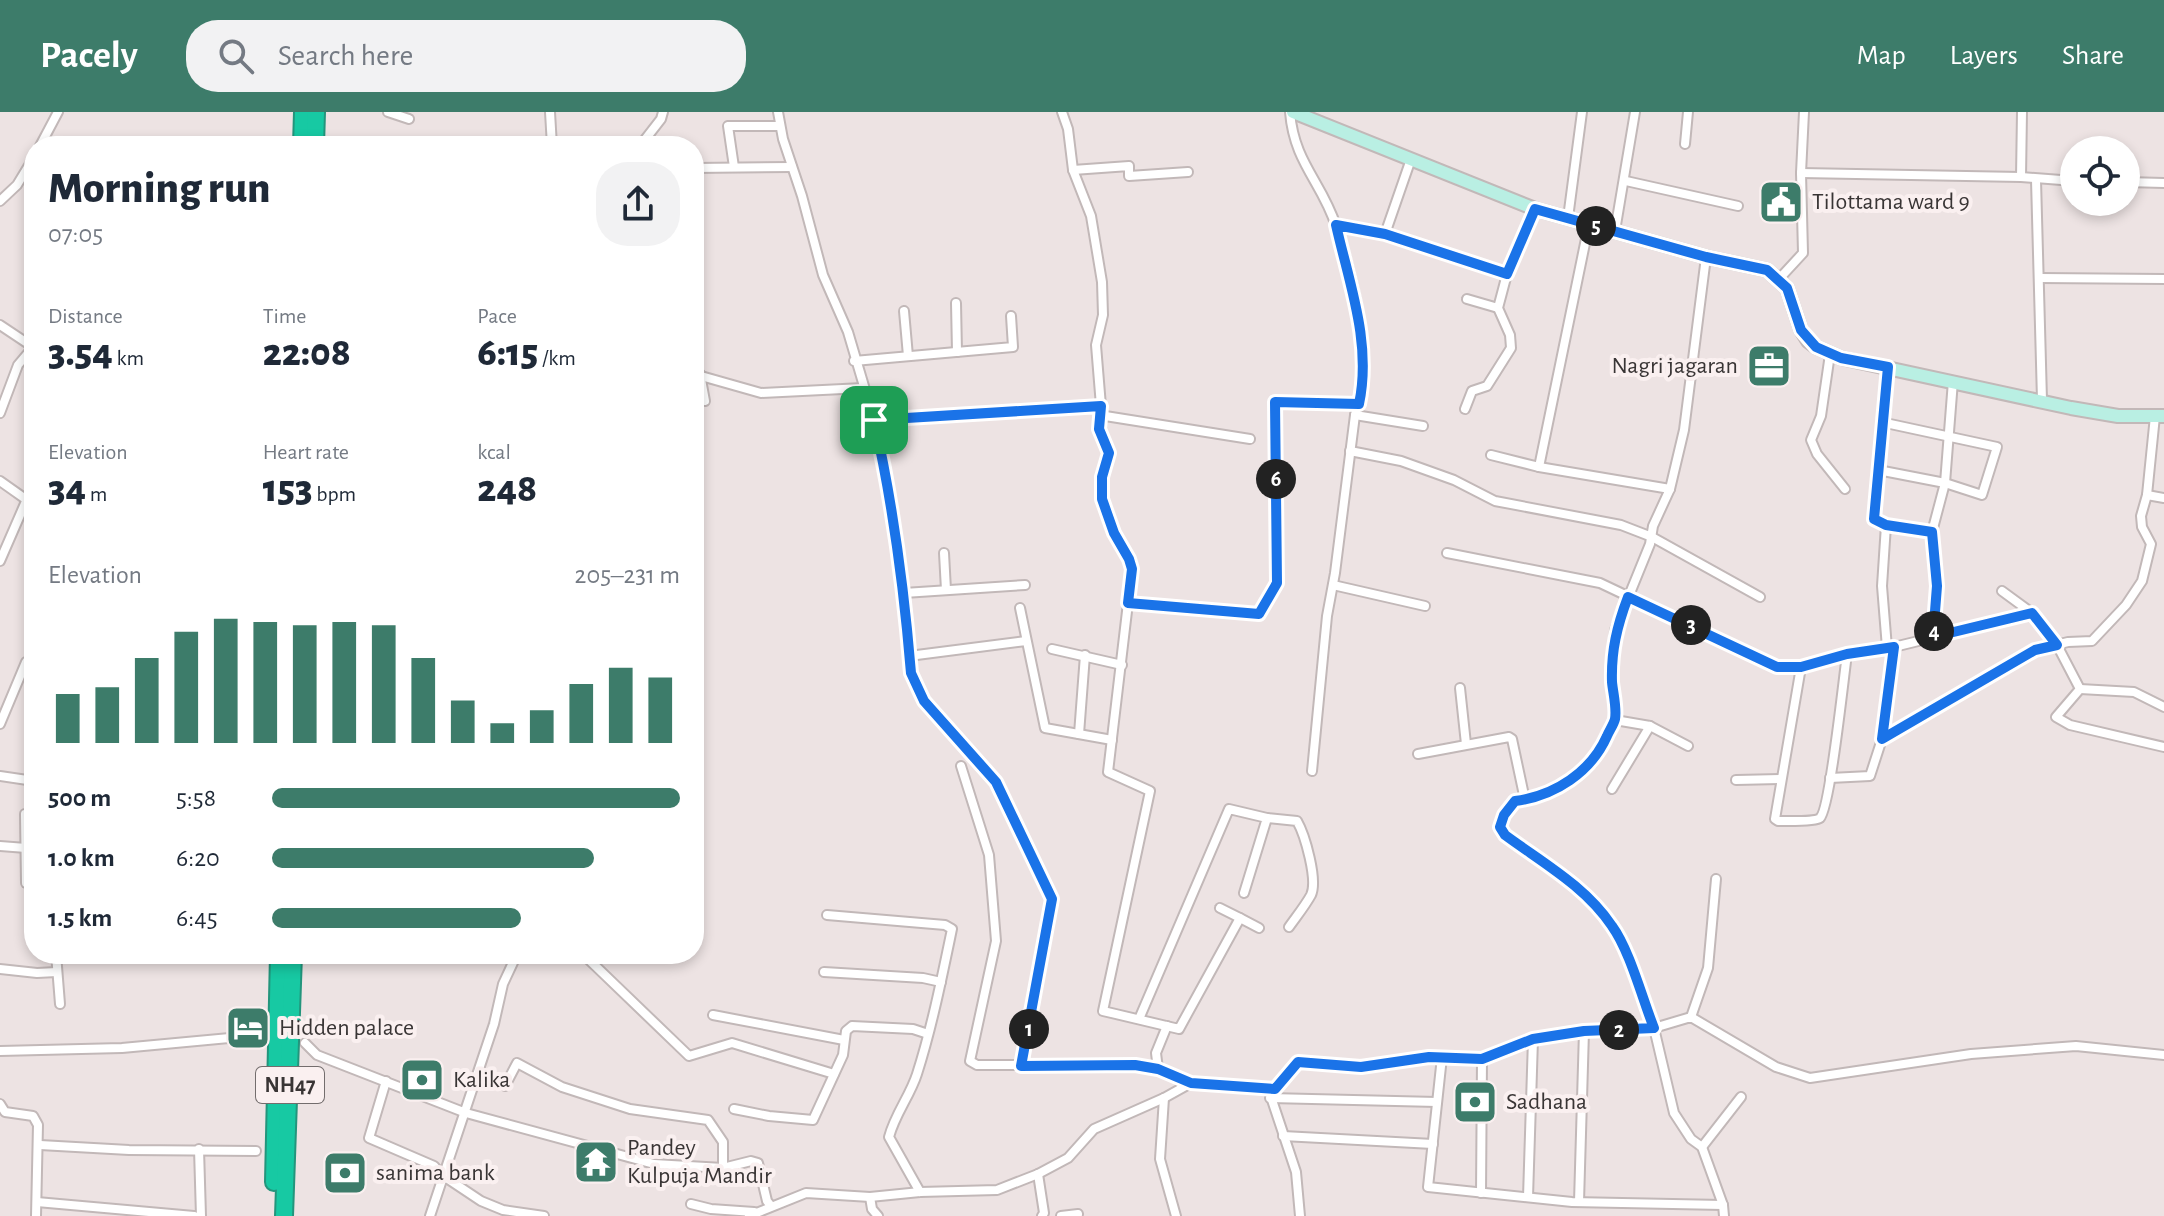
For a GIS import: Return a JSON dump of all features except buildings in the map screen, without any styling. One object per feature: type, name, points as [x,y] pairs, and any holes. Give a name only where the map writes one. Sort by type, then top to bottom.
[{"type":"highway","points":[[302,136],[303,112]]},
{"type":"highway","points":[[315,136],[316,112]]},
{"type":"highway","name":"NH47","points":[[273,1216],[279,964]]},
{"type":"highway","name":"NH47","points":[[284,1216],[293,964]]},
{"type":"street","points":[[45,136],[58,112]]},
{"type":"street","points":[[388,112],[409,119]]},
{"type":"street","points":[[550,112],[551,136]]},
{"type":"street","points":[[648,136],[663,112]]},
{"type":"street","points":[[778,112],[823,275],[848,332],[854,361],[874,420],[892,508],[911,673],[924,701],[996,782],[1052,899],[1021,1066]]},
{"type":"street","points":[[1062,112],[1068,129],[1073,170],[1091,216],[1102,282],[1103,315],[1096,345],[1099,429],[1109,453],[1102,477],[1102,499],[1132,569],[1108,772],[1150,791],[1103,1011],[1179,1029],[1240,918]]},
{"type":"street","points":[[1312,771],[1327,616],[1363,361],[1358,320],[1336,225],[1295,146],[1292,112],[1535,209],[1706,257],[1755,266],[1779,279],[1787,288],[1801,330],[1808,341],[1830,354],[2118,416],[2160,416],[2141,516],[2150,548],[2142,581],[2135,594],[2092,641],[2035,650],[1882,739]]},
{"type":"street","points":[[1568,218],[1582,112]]},
{"type":"street","points":[[1615,231],[1626,181],[1635,112]]},
{"type":"street","points":[[1685,144],[1688,112]]},
{"type":"street","points":[[1779,279],[1803,253],[1801,173],[1804,112]]},
{"type":"street","points":[[2021,177],[2022,112]]},
{"type":"street","points":[[734,167],[728,126],[780,126]]},
{"type":"street","points":[[1385,234],[1411,159]]},
{"type":"street","points":[[1073,170],[1129,166],[1129,176],[1188,172]]},
{"type":"street","points":[[704,168],[792,167]]},
{"type":"street","points":[[0,201],[24,173]]},
{"type":"street","points":[[1801,173],[2021,177],[2060,181]]},
{"type":"street","points":[[2036,180],[2042,400]]},
{"type":"street","points":[[1626,181],[1738,206]]},
{"type":"street","points":[[2140,182],[2164,183]]},
{"type":"street","points":[[1465,409],[1472,391],[1487,386],[1511,348],[1510,335],[1498,308],[1507,274],[1535,209]]},
{"type":"street","points":[[1539,467],[1589,224]]},
{"type":"street","points":[[1336,225],[1385,234],[1507,274]]},
{"type":"street","points":[[1706,257],[1684,430],[1670,489],[1615,630],[1612,679],[1615,720],[1592,763],[1570,782],[1515,801],[1504,815],[1500,827],[1505,835],[1558,871],[1582,892],[1613,927],[1654,1028],[1674,1113],[1691,1139],[1702,1147],[1724,1216]]},
{"type":"street","points":[[2040,278],[2164,279]]},
{"type":"street","points":[[1467,299],[1498,308]]},
{"type":"street","points":[[956,303],[957,352]]},
{"type":"street","points":[[904,311],[908,356]]},
{"type":"street","points":[[854,361],[1013,347],[1011,316]]},
{"type":"street","points":[[0,325],[24,340]]},
{"type":"street","points":[[1830,354],[1821,416],[1811,440],[1817,454],[1845,489]]},
{"type":"street","points":[[0,413],[18,365],[24,358]]},
{"type":"street","points":[[1888,367],[1874,519],[1886,525],[1932,532]]},
{"type":"street","points":[[704,376],[761,393],[863,388]]},
{"type":"street","points":[[0,380],[12,385]]},
{"type":"street","points":[[1933,637],[1937,586],[1932,532],[1945,483],[1953,381]]},
{"type":"street","points":[[1128,603],[1259,614],[1277,583],[1275,402],[1359,404]]},
{"type":"street","points":[[874,420],[1100,410],[1250,439]]},
{"type":"street","points":[[1355,415],[1423,426]]},
{"type":"street","points":[[1878,470],[1945,483],[1982,495],[1997,447],[1881,422]]},
{"type":"street","points":[[1350,451],[1401,461],[1454,480],[1495,501],[1621,525],[1652,537],[1760,597]]},
{"type":"street","points":[[1491,455],[1539,467],[1670,489]]},
{"type":"street","points":[[0,481],[24,497]]},
{"type":"street","points":[[2147,495],[2164,498]]},
{"type":"street","points":[[0,561],[24,515]]},
{"type":"street","points":[[1830,778],[1870,776],[1882,739],[1890,647],[1882,586],[1886,525]]},
{"type":"street","points":[[944,553],[946,590]]},
{"type":"street","points":[[1447,553],[1600,583],[1777,667],[1801,667],[2032,613]]},
{"type":"street","points":[[904,593],[1025,585]]},
{"type":"street","points":[[1333,585],[1425,606]]},
{"type":"street","points":[[2002,591],[2032,613],[2057,645],[2080,689]]},
{"type":"street","points":[[1020,608],[1045,728],[1112,740]]},
{"type":"street","points":[[909,656],[1026,641]]},
{"type":"street","points":[[1052,649],[1122,665]]},
{"type":"street","points":[[1801,667],[1775,819],[1778,821],[1820,818],[1830,778],[1847,654]]},
{"type":"street","points":[[1079,734],[1085,655]]},
{"type":"street","points":[[0,724],[24,667]]},
{"type":"street","points":[[1460,688],[1466,744]]},
{"type":"street","points":[[2080,689],[2134,692],[2164,707]]},
{"type":"street","points":[[2080,689],[2056,717],[2070,725],[2164,747]]},
{"type":"street","points":[[1615,720],[1650,726],[1688,746]]},
{"type":"street","points":[[1612,789],[1650,726]]},
{"type":"street","points":[[1418,754],[1506,736],[1512,739],[1525,800]]},
{"type":"street","points":[[961,766],[989,855],[996,941],[970,1061],[977,1065],[1135,1065],[1158,1069],[1191,1083],[1275,1089]]},
{"type":"street","points":[[0,776],[24,780]]},
{"type":"street","points":[[1736,780],[1781,779]]},
{"type":"street","points":[[1139,1019],[1229,809],[1297,821],[1303,831],[1312,875],[1312,892],[1289,927]]},
{"type":"street","points":[[1244,893],[1267,818]]},
{"type":"street","points":[[0,846],[24,848]]},
{"type":"street","points":[[1691,1017],[1708,968],[1716,879]]},
{"type":"street","points":[[1220,908],[1259,928]]},
{"type":"street","points":[[827,915],[945,925],[952,929],[916,1077],[889,1137],[920,1192]]},
{"type":"street","points":[[57,964],[60,1004]]},
{"type":"street","points":[[430,1216],[466,1113],[503,984],[512,964]]},
{"type":"street","points":[[593,964],[689,1056],[732,1043],[834,1074]]},
{"type":"street","points":[[0,969],[57,972]]},
{"type":"street","points":[[824,972],[923,978],[941,982]]},
{"type":"street","points":[[713,1015],[844,1040]]},
{"type":"street","points":[[1300,1216],[1296,1172],[1270,1098],[1298,1062],[1361,1067],[1429,1057],[1482,1059],[1533,1039],[1584,1031],[1654,1028],[1691,1017],[1776,1067],[1810,1078],[1971,1054],[2076,1046],[2164,1055]]},
{"type":"street","points":[[734,1109],[813,1120],[843,1055],[846,1031],[856,1024],[913,1029],[928,1034]]},
{"type":"street","points":[[1158,1069],[1156,1053],[1167,1026]]},
{"type":"street","points":[[1579,1202],[1584,1031]]},
{"type":"street","points":[[0,1051],[122,1048],[261,1035]]},
{"type":"street","points":[[1528,1197],[1533,1039]]},
{"type":"street","points":[[305,1043],[317,1055],[466,1113],[654,1164],[723,1168],[751,1161],[758,1163],[771,1206]]},
{"type":"street","points":[[1442,1057],[1428,1187],[1579,1202],[1723,1205]]},
{"type":"street","points":[[1481,1193],[1482,1059]]},
{"type":"street","points":[[505,1086],[517,1063],[562,1087],[630,1109],[708,1120],[723,1142],[723,1168]]},
{"type":"street","points":[[386,1081],[369,1138],[434,1166],[442,1175],[492,1206],[544,1216]]},
{"type":"street","points":[[691,1204],[752,1214],[806,1193],[870,1197],[997,1190],[1068,1158],[1094,1129],[1191,1083]]},
{"type":"street","points":[[1702,1147],[1741,1097]]},
{"type":"street","points":[[1164,1098],[1160,1159],[1176,1216]]},
{"type":"street","points":[[1270,1098],[1437,1102]]},
{"type":"street","points":[[0,1104],[5,1112],[33,1116],[38,1125],[40,1145],[36,1216]]},
{"type":"street","points":[[1283,1136],[1433,1144]]},
{"type":"street","points":[[40,1145],[129,1150],[256,1151]]},
{"type":"street","points":[[199,1149],[201,1216]]},
{"type":"street","points":[[1038,1174],[1046,1215]]},
{"type":"street","points":[[870,1197],[872,1209],[878,1216]]},
{"type":"street","points":[[37,1202],[194,1216]]},
{"type":"street","points":[[1061,1216],[1078,1214]]},
{"type":"place","name":"Tilottama ward 9","points":[[1781,202]]},
{"type":"place","name":"Nagri jagaran","points":[[1769,366]]},
{"type":"place","name":"Hidden palace","points":[[248,1028]]},
{"type":"place","name":"Kalika","points":[[422,1080]]},
{"type":"place","name":"Sadhana","points":[[1475,1102]]},
{"type":"place","name":"Pandey Kulpuja Mandir","points":[[596,1162]]},
{"type":"place","name":"sanima bank","points":[[345,1173]]},
{"type":"route","points":[[1535,209],[1706,257],[1767,270],[1787,288],[1801,330],[1808,341],[1841,358],[1888,367],[1874,519],[1886,525],[1932,532],[1937,586],[1933,637],[2032,613],[2057,645],[2035,650],[1882,739],[1894,647],[1847,654],[1801,667],[1777,667],[1628,597],[1615,630],[1612,679],[1615,720],[1602,747],[1592,763],[1570,782],[1515,801],[1504,815],[1500,827],[1526,852],[1558,871],[1582,892],[1613,927],[1654,1028],[1584,1031],[1533,1039],[1482,1059],[1429,1057],[1361,1067],[1298,1062],[1275,1089],[1191,1083],[1158,1069],[1135,1065],[1021,1066],[1052,899],[996,782],[924,701],[915,686],[892,508],[874,420],[1101,406],[1099,429],[1109,453],[1102,477],[1102,499],[1132,569],[1128,603],[1259,614],[1277,583],[1275,402],[1359,404],[1361,394],[1363,361],[1357,310],[1336,225],[1385,234],[1507,274],[1535,209]]}]
